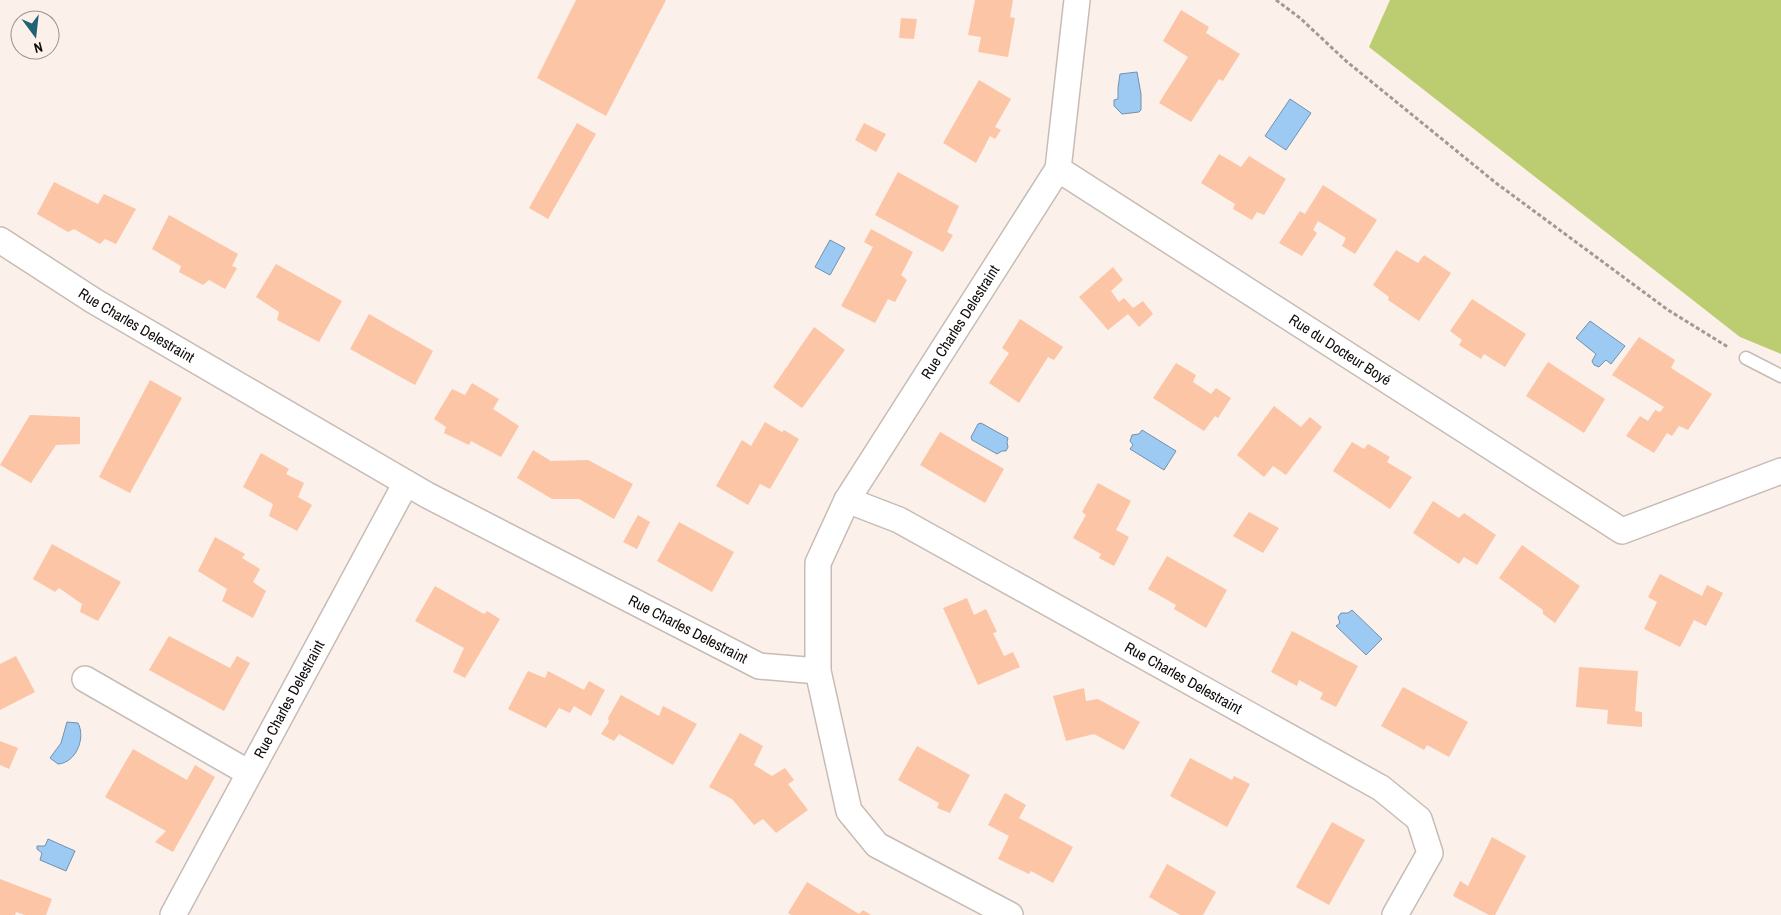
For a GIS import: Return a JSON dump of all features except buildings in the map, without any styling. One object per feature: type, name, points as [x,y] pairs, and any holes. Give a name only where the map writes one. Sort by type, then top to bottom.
[{"type":"street","points":[[1058,169],[1077,0]]},
{"type":"street","name":"Rue du Docteur Boyé","points":[[1058,169],[1622,531],[1781,471]]},
{"type":"street","name":"Rue Charles Delestraint","points":[[1010,915],[877,845],[849,811],[818,670],[818,564],[847,500],[1058,169]]},
{"type":"street","name":"Rue Charles Delestraint","points":[[0,240],[94,301],[406,483],[759,666],[818,670]]},
{"type":"street","name":"Rue Charles Delestraint","points":[[173,915],[406,483]]},
{"type":"street","name":"Rue Charles Delestraint","points":[[847,500],[899,520],[1381,788],[1419,819],[1430,852],[1395,915]]},
{"type":"street","points":[[84,679],[249,773]]},
{"type":"lane","points":[[1746,358],[1781,376]]},
{"type":"path","points":[[1276,0],[1300,18],[1346,61],[1496,183],[1668,310],[1746,358]]},
{"type":"green space","points":[[1390,0],[1781,0],[1781,354],[1740,337],[1369,47]]},
{"type":"water","points":[[1137,72],[1141,94],[1141,110],[1139,112],[1122,114],[1114,106],[1114,100],[1118,99],[1120,74]]},
{"type":"water","points":[[1290,99],[1311,113],[1286,150],[1265,136]]},
{"type":"water","points":[[830,240],[845,248],[830,275],[815,267]]},
{"type":"water","points":[[1590,321],[1625,346],[1611,364],[1606,360],[1599,367],[1594,365],[1592,361],[1596,354],[1576,338]]},
{"type":"water","points":[[981,423],[1008,438],[1006,451],[997,454],[972,440],[971,437],[978,424]]},
{"type":"water","points":[[1142,430],[1176,451],[1164,470],[1130,449],[1133,445],[1130,441],[1132,435],[1139,434]]},
{"type":"water","points":[[1352,610],[1382,639],[1366,655],[1336,626],[1340,623],[1338,617],[1341,613],[1348,613]]},
{"type":"water","points":[[67,722],[78,723],[81,736],[80,742],[78,749],[70,759],[58,764],[50,758],[61,743]]},
{"type":"water","points":[[48,839],[75,851],[66,871],[40,860],[42,853],[37,849],[37,846],[45,846]]}]
